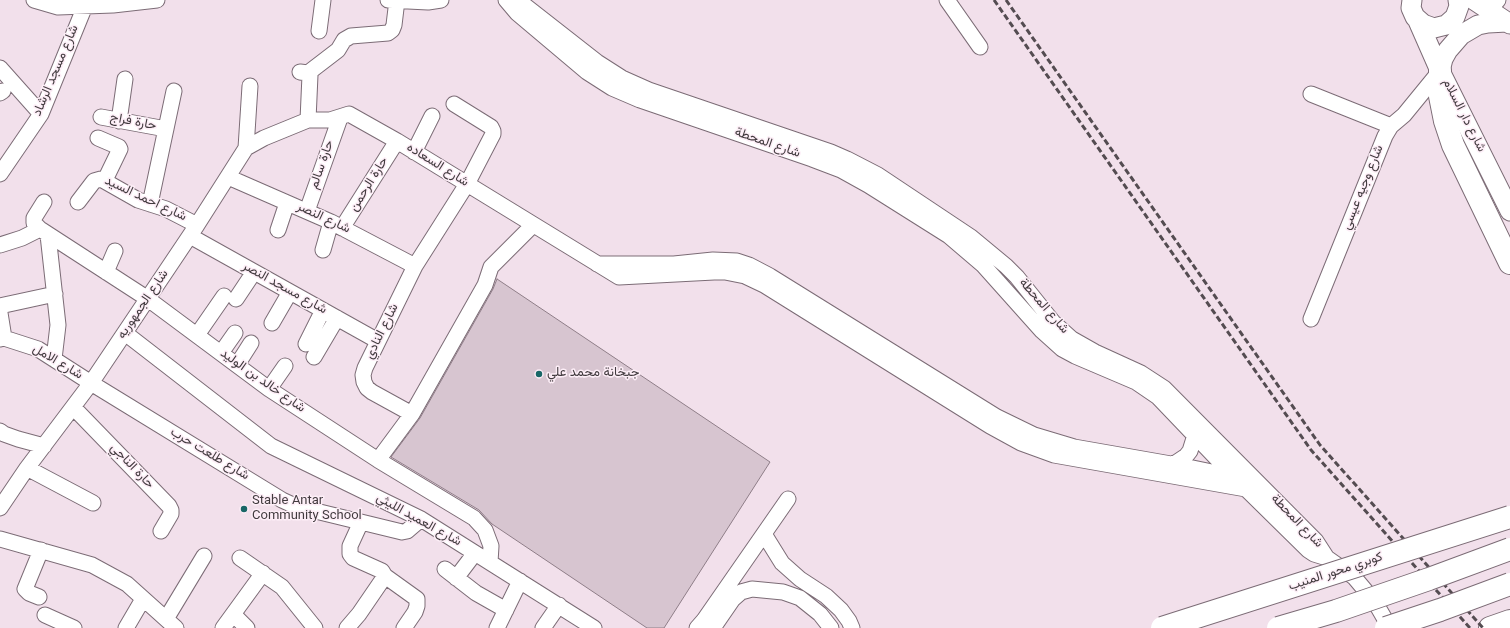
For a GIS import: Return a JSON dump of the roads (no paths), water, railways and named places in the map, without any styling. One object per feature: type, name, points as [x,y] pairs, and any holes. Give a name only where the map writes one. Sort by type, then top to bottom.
[{"type":"highway","points":[[1440,71],[1440,96],[1445,122],[1453,145],[1510,263]]},
{"type":"highway","name":"كوبري محور المنيب","points":[[1162,628],[1506,516]]},
{"type":"highway","points":[[1278,628],[1429,579],[1510,549]]},
{"type":"highway","points":[[1386,628],[1510,584]]},
{"type":"highway","points":[[1490,628],[1510,621]]},
{"type":"main road","points":[[1412,7],[1428,27],[1440,27],[1446,25],[1454,17],[1459,6],[1458,0]]},
{"type":"main road","points":[[1488,3],[1509,23]]},
{"type":"main road","name":"شارع دار السلام","points":[[1412,7],[1440,71],[1510,211]]},
{"type":"main road","points":[[1440,71],[1443,59],[1448,50],[1461,35],[1483,24],[1498,22],[1509,23]]},
{"type":"street","points":[[34,0],[85,6],[112,2],[155,0]]},
{"type":"street","points":[[319,31],[323,0]]},
{"type":"street","points":[[388,0],[433,1]]},
{"type":"street","points":[[308,120],[310,78],[304,72],[338,50],[344,40],[351,36],[388,32],[392,30],[397,0]]},
{"type":"street","name":"شارع المحطة","points":[[507,0],[517,13],[587,72],[612,88],[640,100],[827,164],[855,177],[949,236],[994,276],[1047,336],[1062,349],[1074,356],[1125,376],[1148,389],[1168,406],[1235,477]]},
{"type":"street","name":"شارع المحطة","points":[[507,0],[518,2],[528,8],[597,62],[629,81],[649,90],[831,152],[863,166],[971,236],[995,255],[1017,277],[1053,322],[1072,339],[1095,352],[1141,372],[1164,388],[1252,486],[1321,546],[1327,558],[1354,577],[1375,602],[1390,628]]},
{"type":"street","points":[[947,0],[980,47]]},
{"type":"street","name":"شارع مسجد الرشاد","points":[[2,165],[41,114],[85,6]]},
{"type":"street","points":[[0,68],[41,114]]},
{"type":"street","name":"شارع وجيه عيسي","points":[[1311,319],[1385,136],[1391,126],[1404,114],[1440,71]]},
{"type":"street","points":[[119,121],[126,79]]},
{"type":"street","name":"شارع الجمهوريه","points":[[0,508],[27,468],[91,383],[194,231],[246,148],[250,86]]},
{"type":"street","points":[[150,204],[174,91]]},
{"type":"street","points":[[1311,94],[1391,126]]},
{"type":"street","name":"شارع النادي","points":[[412,414],[366,388],[363,375],[365,368],[415,266],[467,184],[493,134],[491,128],[454,104]]},
{"type":"street","name":"شارع السعاده","points":[[246,148],[264,138],[308,120],[330,120],[340,118],[345,114],[349,114],[619,277],[674,269]]},
{"type":"street","points":[[414,152],[432,116]]},
{"type":"street","name":"حارة فراج","points":[[101,117],[166,129]]},
{"type":"street","name":"حارة سالم","points":[[307,211],[340,118]]},
{"type":"street","points":[[98,138],[119,147],[120,149],[105,180]]},
{"type":"street","name":"حارة الرحمن","points":[[323,250],[337,225],[397,142]]},
{"type":"street","name":"شارع النصر","points":[[228,177],[337,225],[415,266]]},
{"type":"street","name":"شارع احمد السيد","points":[[78,202],[94,181],[97,179],[105,180],[138,200],[166,209],[194,231]]},
{"type":"street","points":[[44,202],[34,218],[34,223],[44,232],[55,294],[58,325],[54,359]]},
{"type":"street","points":[[278,230],[287,203]]},
{"type":"street","points":[[378,460],[412,414],[485,285],[491,267],[533,225]]},
{"type":"street","name":"شارع مسجد النصر","points":[[194,231],[254,272],[378,341]]},
{"type":"street","points":[[0,245],[44,232]]},
{"type":"street","name":"شارع خالد بن الوليد","points":[[44,232],[148,299],[269,389],[378,460],[474,518],[485,530],[491,546],[490,562]]},
{"type":"street","points":[[106,272],[115,251]]},
{"type":"street","points":[[674,269],[714,260],[737,262],[749,265],[760,270],[991,413],[1034,435],[1074,447],[1215,472],[1235,477],[1252,486]]},
{"type":"street","points":[[596,264],[725,272],[745,276],[755,280],[1005,435],[1032,447],[1054,455],[1252,486]]},
{"type":"street","points":[[197,335],[254,272]]},
{"type":"street","points":[[272,323],[290,292]]},
{"type":"street","points":[[0,306],[55,294]]},
{"type":"street","points":[[323,310],[310,351],[337,318]]},
{"type":"street","points":[[0,313],[2,338]]},
{"type":"street","name":"شارع العميد الليثي","points":[[125,333],[271,446],[421,520],[559,605],[587,626]]},
{"type":"street","points":[[221,353],[235,333]]},
{"type":"street","name":"شارع الامل","points":[[2,338],[38,349],[91,383]]},
{"type":"street","points":[[237,365],[251,344]]},
{"type":"street","points":[[269,389],[285,366]]},
{"type":"street","name":"شارع طلعت حرب","points":[[91,383],[294,506],[402,532],[407,531],[421,520]]},
{"type":"street","name":"حارة الناجي","points":[[73,407],[169,506],[171,514],[161,531]]},
{"type":"street","points":[[1,433],[44,446]]},
{"type":"street","points":[[1174,464],[1186,456],[1191,447],[1195,434]]},
{"type":"street","points":[[27,468],[93,503]]},
{"type":"street","points":[[697,628],[788,499]]},
{"type":"street","points":[[361,522],[350,546],[350,554],[353,558],[382,571],[385,576],[417,599],[415,612],[404,628]]},
{"type":"street","points":[[764,534],[782,563],[800,578],[826,596],[841,610],[852,628]]},
{"type":"street","points":[[0,539],[92,565],[127,584],[171,624],[204,556]]},
{"type":"street","points":[[39,597],[29,593],[26,589],[41,550]]},
{"type":"street","points":[[475,553],[451,574],[476,594],[506,610]]},
{"type":"street","points":[[240,558],[282,586],[315,628]]},
{"type":"street","points":[[223,628],[263,573]]},
{"type":"street","points":[[347,628],[359,614],[385,576]]},
{"type":"street","points":[[791,594],[800,578]]},
{"type":"street","points":[[497,628],[520,581]]},
{"type":"street","points":[[713,628],[733,599],[741,592],[752,589],[791,594],[808,603],[820,614],[831,628]]},
{"type":"street","points":[[126,628],[143,599]]},
{"type":"street","points":[[543,628],[559,605]]},
{"type":"street","points":[[233,614],[246,628]]},
{"type":"street","points":[[45,615],[74,628]]},
{"type":"railway","points":[[994,0],[1311,450],[1470,628]]},
{"type":"railway","points":[[1006,0],[1320,445],[1483,628]]},
{"type":"place","name":"جبخانة محمد علي","points":[[539,374]]},
{"type":"place","name":"Stable Antar Community School","points":[[244,509]]}]
